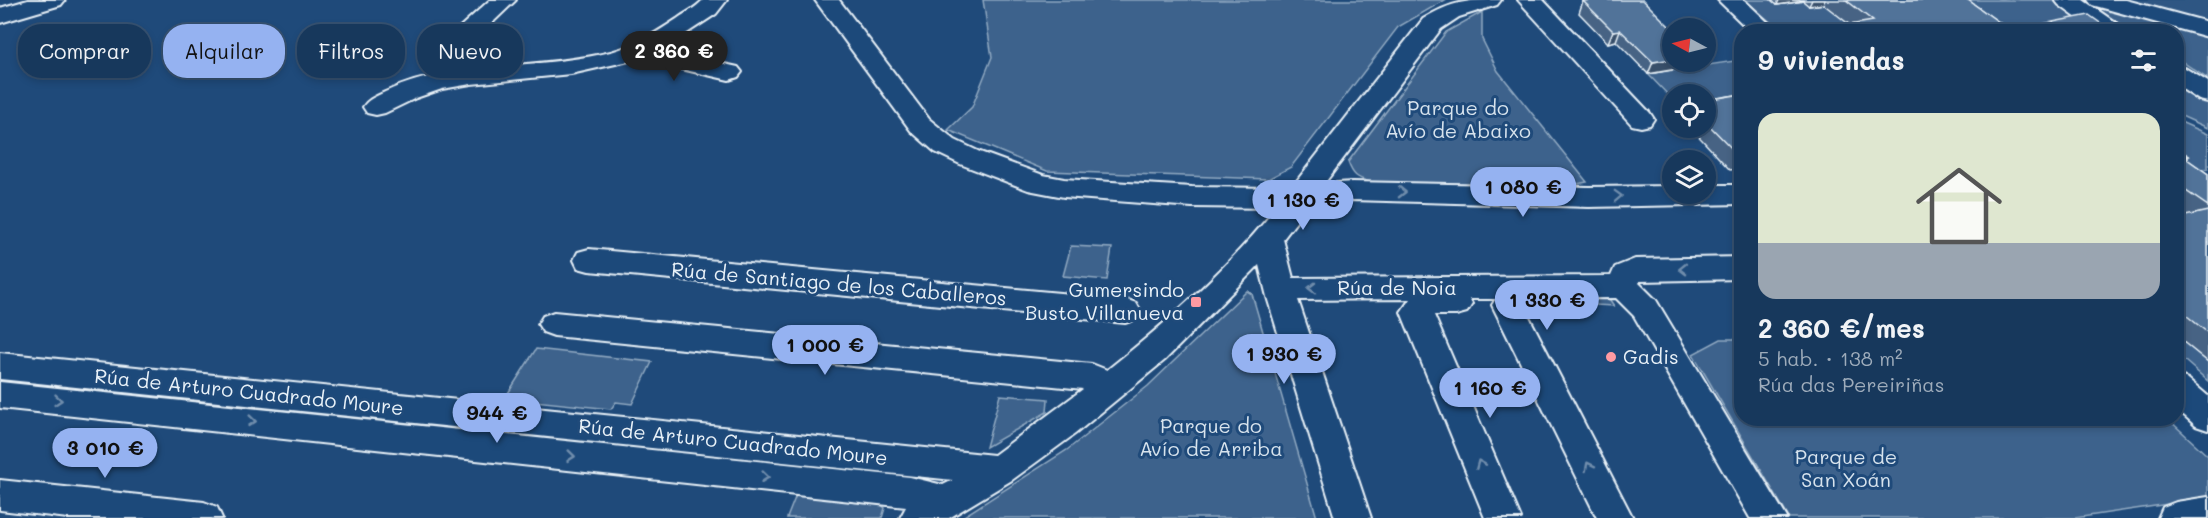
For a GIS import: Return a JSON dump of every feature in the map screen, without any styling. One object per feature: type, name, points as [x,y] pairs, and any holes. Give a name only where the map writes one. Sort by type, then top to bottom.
[{"type":"street","points":[[0,16],[53,0]]},
{"type":"street","points":[[478,24],[504,0]]},
{"type":"street","points":[[376,107],[408,90],[443,80],[568,66],[639,51],[708,9],[716,0]]},
{"type":"street","points":[[826,0],[920,125],[945,146],[969,158],[1038,183],[1064,188],[1192,197],[1281,198],[1352,191],[1589,197],[1734,194]]},
{"type":"street","points":[[932,510],[1000,470],[1155,351],[1268,238],[1432,24],[1451,12],[1489,0]]},
{"type":"street","points":[[1530,0],[1641,119]]},
{"type":"street","points":[[1730,0],[1757,24]]},
{"type":"street","points":[[2067,0],[2102,24]]},
{"type":"street","points":[[2100,0],[2208,30]]},
{"type":"street","points":[[639,51],[651,56],[729,72]]},
{"type":"street","points":[[2184,79],[2208,94]]},
{"type":"street","points":[[1329,160],[1332,174],[1352,191]]},
{"type":"street","points":[[1268,238],[1280,289],[1353,518]]},
{"type":"street","name":"Rúa de Santiago de los Caballeros","points":[[589,260],[1125,311]]},
{"type":"street","points":[[1734,268],[1635,270],[1626,274],[1634,297],[1769,518]]},
{"type":"street","name":"Rúa de Noia","points":[[1280,289],[1634,297]]},
{"type":"street","name":"Rúa de Noia","points":[[1503,518],[1417,312],[1424,304],[1508,305],[1634,297]]},
{"type":"street","points":[[1508,305],[1616,518]]},
{"type":"street","points":[[554,324],[1092,377],[1110,387]]},
{"type":"street","name":"Rúa de Arturo Cuadrado Moure","points":[[0,366],[1000,470]]},
{"type":"street","name":"Rúa de Arturo Cuadrado Moure","points":[[0,395],[898,491],[932,510]]},
{"type":"street","points":[[2184,395],[2208,416]]},
{"type":"street","points":[[0,495],[204,518]]},
{"type":"street","points":[[2176,518],[2208,513]]},
{"type":"shaded area","points":[[2133,0],[2208,0],[2208,22],[2133,1]]},
{"type":"green space","points":[[983,0],[1445,0],[1398,27],[1291,167],[1268,179],[1047,171],[948,130],[972,107],[992,57]]},
{"type":"green space","points":[[1745,0],[1771,0],[1777,5],[1803,1],[1809,6],[1825,4],[1850,24],[1773,24]]},
{"type":"green space","points":[[1957,0],[2060,0],[2095,24],[1991,24]]},
{"type":"green space","points":[[2092,5],[2165,24],[2110,24],[2087,6]]},
{"type":"green space","name":"Parque do Avío de Abaixo","points":[[1482,12],[1482,39],[1498,71],[1587,182],[1571,185],[1370,182],[1356,176],[1348,162],[1446,32]]},
{"type":"green space","points":[[2184,29],[2208,35],[2208,79],[2184,63]]},
{"type":"green space","points":[[1734,61],[1734,105],[1716,107],[1716,84],[1662,84],[1662,89],[1648,74],[1716,72],[1716,64]]},
{"type":"green space","points":[[2184,83],[2208,99],[2208,128],[2184,117]]},
{"type":"green space","points":[[2184,124],[2208,134],[2208,168],[2187,173],[2184,171]]},
{"type":"green space","points":[[1071,246],[1112,248],[1107,280],[1063,276]]},
{"type":"green space","name":"Parque do Avío de Arriba","points":[[1247,291],[1252,294],[1317,518],[961,518],[1067,450],[1148,386]]},
{"type":"green space","points":[[1409,296],[1608,297],[1614,306],[1427,297],[1408,305]]},
{"type":"green space","name":"Parque de San Xoán","points":[[1721,339],[1734,339],[1734,424],[1693,354]]},
{"type":"green space","points":[[2184,342],[2208,362],[2208,381],[2184,360]]},
{"type":"green space","points":[[536,349],[652,362],[632,404],[616,402],[611,409],[505,398]]},
{"type":"green space","points":[[1000,395],[1048,399],[1047,412],[986,447]]},
{"type":"green space","name":"Parque de San Xoán","points":[[1735,426],[2176,426],[2208,456],[2208,498],[2075,518],[1789,518]]},
{"type":"green space","points":[[798,490],[874,499],[885,508],[882,518],[787,518]]},
{"type":"building","points":[[1643,0],[1662,19],[1662,61],[1653,62],[1620,30],[1613,31],[1583,1]]},
{"type":"building","points":[[1846,0],[1968,0],[2002,24],[1855,24],[1873,21]]},
{"type":"building","points":[[2089,15],[2102,24],[2042,24]]},
{"type":"building","points":[[1734,95],[1734,151],[1716,132],[1716,98]]},
{"type":"building","points":[[2184,157],[2208,174],[2208,206],[2184,190]]},
{"type":"building","points":[[2208,211],[2208,333],[2184,314],[2184,216]]},
{"type":"place","name":"Gumersindo Busto Villanueva","points":[[1196,302]]},
{"type":"place","name":"Gadis","points":[[1611,357]]}]
